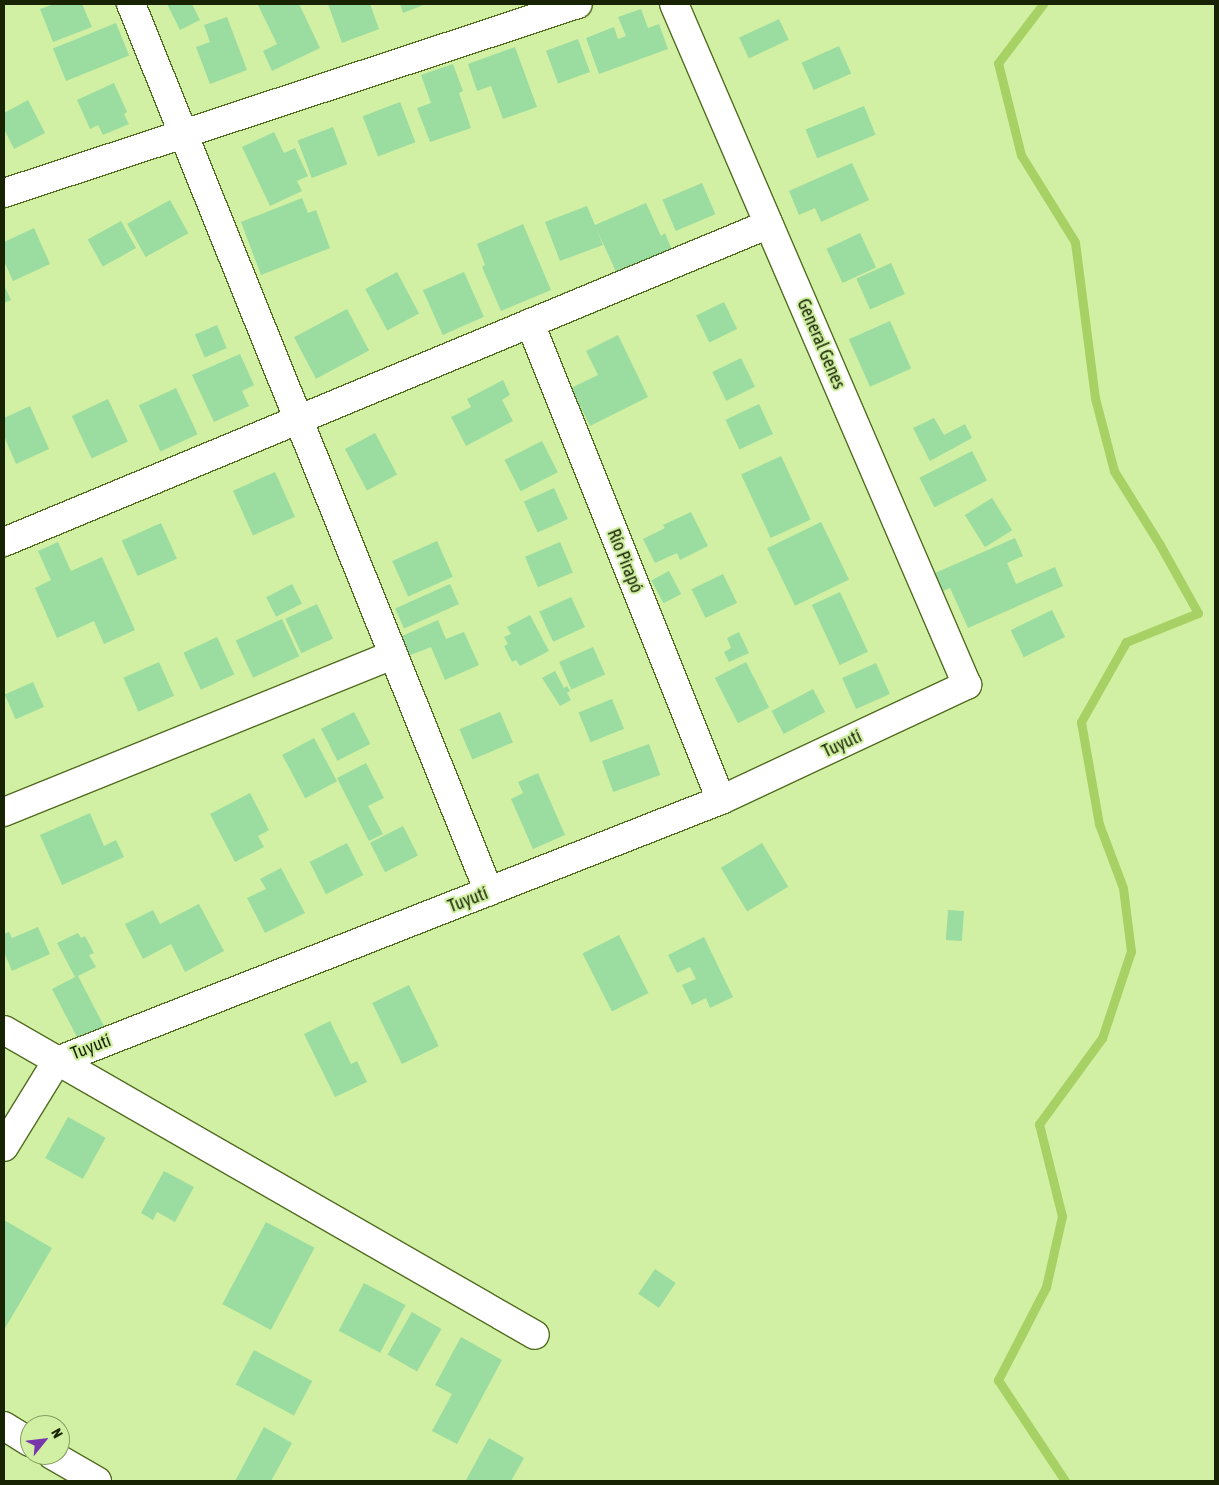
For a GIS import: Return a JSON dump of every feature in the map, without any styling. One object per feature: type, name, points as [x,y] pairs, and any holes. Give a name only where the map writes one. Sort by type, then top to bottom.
[{"type":"street","points":[[131,4],[488,892]]},
{"type":"street","points":[[4,193],[578,4]]},
{"type":"street","name":"General Genes","points":[[674,4],[967,685]]},
{"type":"street","points":[[4,542],[769,224]]},
{"type":"street","name":"Río Pirapó","points":[[530,323],[721,800]]},
{"type":"street","points":[[4,812],[393,655]]},
{"type":"street","name":"Tuyutí","points":[[4,1148],[57,1061],[721,800],[967,685]]},
{"type":"street","points":[[4,1030],[535,1335]]},
{"type":"street","points":[[4,1426],[20,1436]]},
{"type":"street","points":[[69,1465],[97,1481]]},
{"type":"building","points":[[54,4],[82,4],[92,27],[53,42],[40,9]]},
{"type":"building","points":[[167,4],[192,4],[200,20],[180,30]]},
{"type":"building","points":[[299,4],[320,48],[272,71],[263,51],[277,44],[258,5]]},
{"type":"building","points":[[328,4],[370,4],[379,29],[342,43]]},
{"type":"building","points":[[400,4],[426,4],[403,13]]},
{"type":"building","points":[[641,9],[648,28],[659,24],[668,49],[599,74],[586,38],[614,27],[618,39],[626,36],[618,17]]},
{"type":"building","points":[[227,17],[247,70],[210,84],[196,47],[210,42],[204,25]]},
{"type":"building","points":[[779,19],[789,40],[749,58],[739,38]]},
{"type":"building","points":[[116,23],[129,55],[66,81],[53,48]]},
{"type":"building","points":[[578,39],[590,72],[558,84],[546,51]]},
{"type":"building","points":[[839,46],[851,73],[814,90],[802,63]]},
{"type":"building","points":[[515,47],[537,107],[503,119],[491,86],[477,91],[468,64]]},
{"type":"building","points":[[453,64],[463,91],[459,93],[471,128],[430,142],[417,108],[431,103],[421,75]]},
{"type":"building","points":[[114,83],[127,112],[124,114],[129,124],[103,135],[98,125],[90,129],[77,100]]},
{"type":"building","points":[[28,100],[45,133],[14,149],[4,129],[4,113]]},
{"type":"building","points":[[400,102],[415,142],[378,156],[363,116]]},
{"type":"building","points":[[864,106],[876,135],[817,158],[806,130]]},
{"type":"building","points":[[333,127],[347,164],[312,178],[298,141]]},
{"type":"building","points":[[274,132],[284,153],[295,148],[308,176],[297,181],[302,191],[270,206],[242,147]]},
{"type":"building","points":[[852,163],[869,200],[821,222],[815,208],[799,215],[789,191]]},
{"type":"building","points":[[702,183],[715,214],[676,231],[662,200]]},
{"type":"building","points":[[302,198],[308,213],[316,210],[330,248],[261,275],[241,222]]},
{"type":"building","points":[[170,200],[188,233],[146,257],[127,224]]},
{"type":"building","points":[[646,203],[661,236],[665,233],[672,250],[617,274],[597,230],[603,245],[560,261],[545,222],[587,206],[595,225]]},
{"type":"building","points":[[121,221],[136,248],[103,267],[88,239]]},
{"type":"building","points":[[523,224],[551,290],[501,311],[482,267],[485,265],[477,244]]},
{"type":"building","points":[[34,228],[50,264],[13,281],[4,261],[4,242]]},
{"type":"building","points":[[860,233],[876,267],[843,283],[826,249]]},
{"type":"building","points":[[891,263],[905,294],[870,310],[856,278]]},
{"type":"building","points":[[397,272],[419,313],[387,330],[365,289]]},
{"type":"building","points":[[464,272],[484,317],[443,335],[423,290]]},
{"type":"building","points":[[4,285],[11,300],[4,303]]},
{"type":"building","points":[[724,302],[737,329],[709,343],[696,316]]},
{"type":"building","points":[[347,309],[369,350],[316,379],[294,337]]},
{"type":"building","points":[[890,321],[911,369],[870,387],[849,339]]},
{"type":"building","points":[[217,325],[227,348],[205,357],[195,334]]},
{"type":"building","points":[[618,335],[648,397],[590,426],[571,388],[598,375],[586,351]]},
{"type":"building","points":[[240,354],[254,385],[242,391],[249,406],[214,422],[192,375]]},
{"type":"building","points":[[741,358],[755,387],[726,401],[712,372]]},
{"type":"building","points":[[503,380],[510,395],[502,400],[513,421],[466,446],[451,417],[471,407],[467,399]]},
{"type":"building","points":[[176,388],[198,434],[160,452],[139,405]]},
{"type":"building","points":[[108,399],[128,442],[92,459],[72,416]]},
{"type":"building","points":[[759,404],[773,434],[739,450],[725,420]]},
{"type":"building","points":[[30,406],[49,449],[16,464],[4,436],[4,418]]},
{"type":"building","points":[[934,418],[944,435],[965,424],[972,438],[930,461],[913,428]]},
{"type":"building","points":[[375,433],[397,474],[367,490],[345,449]]},
{"type":"building","points":[[542,441],[558,472],[520,491],[505,460]]},
{"type":"building","points":[[972,451],[987,480],[934,507],[919,478]]},
{"type":"building","points":[[781,456],[811,519],[771,538],[741,475]]},
{"type":"building","points":[[275,472],[295,517],[253,535],[233,491]]},
{"type":"building","points":[[554,488],[568,519],[538,532],[524,501]]},
{"type":"building","points":[[992,498],[1012,530],[985,547],[965,515]]},
{"type":"building","points":[[691,512],[708,546],[680,560],[677,553],[655,563],[643,539],[665,528],[663,525]]},
{"type":"building","points":[[821,522],[849,580],[795,606],[767,548]]},
{"type":"building","points":[[161,523],[177,559],[138,576],[122,540]]},
{"type":"building","points":[[1015,538],[1023,556],[1007,563],[1016,584],[1055,567],[1063,586],[968,628],[950,588],[941,592],[933,574]]},
{"type":"building","points":[[437,541],[453,577],[408,597],[392,561]]},
{"type":"building","points":[[58,542],[71,571],[102,557],[135,630],[104,644],[94,621],[57,638],[35,588],[51,580],[38,551]]},
{"type":"building","points":[[560,542],[573,572],[538,587],[525,557]]},
{"type":"building","points":[[669,571],[681,594],[664,603],[651,580]]},
{"type":"building","points":[[723,574],[737,603],[706,618],[692,589]]},
{"type":"building","points":[[292,584],[302,604],[276,617],[266,597]]},
{"type":"building","points":[[450,584],[459,604],[404,629],[395,608]]},
{"type":"building","points":[[840,592],[868,652],[840,665],[812,605]]},
{"type":"building","points":[[571,597],[585,627],[553,642],[539,612]]},
{"type":"building","points":[[317,604],[333,638],[301,653],[285,619]]},
{"type":"building","points":[[1052,610],[1065,637],[1024,657],[1011,630]]},
{"type":"building","points":[[530,615],[549,651],[520,666],[516,660],[512,662],[504,646],[508,644],[504,637],[511,634],[507,627]]},
{"type":"building","points":[[282,619],[299,656],[253,678],[236,641]]},
{"type":"building","points":[[438,620],[446,639],[464,632],[479,665],[445,680],[431,647],[408,656],[400,637]]},
{"type":"building","points":[[739,632],[749,653],[729,662],[724,652],[731,648],[727,638]]},
{"type":"building","points":[[217,637],[234,674],[201,690],[183,653]]},
{"type":"building","points":[[593,647],[605,674],[571,689],[559,662]]},
{"type":"building","points":[[159,662],[174,696],[138,712],[123,678]]},
{"type":"building","points":[[746,662],[769,707],[738,723],[715,678]]},
{"type":"building","points":[[876,663],[890,694],[856,709],[842,678]]},
{"type":"building","points":[[555,671],[564,688],[567,686],[570,691],[567,693],[571,700],[560,706],[542,678]]},
{"type":"building","points":[[33,682],[44,707],[16,719],[5,695]]},
{"type":"building","points":[[813,689],[825,712],[784,734],[772,711]]},
{"type":"building","points":[[612,699],[624,729],[591,742],[579,712]]},
{"type":"building","points":[[354,712],[370,744],[337,761],[321,729]]},
{"type":"building","points":[[500,712],[513,742],[472,760],[459,729]]},
{"type":"building","points":[[314,738],[337,781],[305,798],[282,755]]},
{"type":"building","points":[[649,744],[660,775],[613,792],[602,761]]},
{"type":"building","points":[[366,763],[384,798],[368,806],[383,834],[369,841],[337,778]]},
{"type":"building","points":[[538,773],[565,835],[533,849],[511,799],[523,793],[518,782]]},
{"type":"building","points":[[250,793],[269,830],[258,836],[264,847],[235,862],[210,814]]},
{"type":"building","points":[[90,813],[104,846],[116,840],[124,857],[62,885],[40,835]]},
{"type":"building","points":[[403,826],[418,855],[385,872],[370,843]]},
{"type":"building","points":[[347,843],[363,875],[326,894],[310,862]]},
{"type":"building","points":[[762,843],[788,887],[747,911],[721,868]]},
{"type":"building","points":[[281,868],[305,913],[265,933],[247,898],[266,889],[260,879]]},
{"type":"building","points":[[199,904],[224,951],[185,972],[171,944],[143,959],[125,924],[153,910],[160,924]]},
{"type":"building","points":[[948,910],[964,911],[962,941],[946,940]]},
{"type":"building","points":[[38,927],[50,954],[12,971],[4,952],[4,934],[9,932],[12,938]]},
{"type":"building","points":[[78,933],[81,938],[85,936],[94,953],[89,955],[96,967],[78,976],[104,1026],[78,1039],[52,989],[75,977],[57,943]]},
{"type":"building","points":[[619,935],[649,993],[612,1012],[582,954]]},
{"type":"building","points":[[704,937],[733,997],[710,1008],[706,998],[692,1005],[682,985],[696,979],[690,967],[677,973],[668,955]]},
{"type":"building","points":[[409,985],[439,1046],[402,1064],[372,1003]]},
{"type":"building","points":[[330,1021],[351,1064],[357,1061],[367,1082],[335,1097],[304,1034]]},
{"type":"building","points":[[68,1117],[106,1138],[83,1179],[45,1158]]},
{"type":"building","points":[[164,1171],[194,1187],[175,1222],[157,1212],[153,1220],[141,1213]]},
{"type":"building","points":[[4,1220],[52,1248],[4,1330]]},
{"type":"building","points":[[266,1222],[315,1248],[271,1330],[222,1304]]},
{"type":"building","points":[[655,1269],[676,1283],[659,1308],[638,1294]]},
{"type":"building","points":[[364,1283],[405,1305],[380,1353],[339,1331]]},
{"type":"building","points":[[412,1312],[441,1329],[417,1371],[388,1354]]},
{"type":"building","points":[[461,1337],[502,1360],[457,1444],[432,1431],[452,1394],[435,1385]]},
{"type":"building","points":[[254,1350],[312,1381],[294,1415],[236,1384]]},
{"type":"building","points":[[264,1427],[292,1443],[271,1481],[235,1481]]},
{"type":"building","points":[[489,1438],[524,1458],[511,1481],[466,1480]]},
{"type":"waterway","points":[[1043,4],[998,63],[1021,155],[1075,242],[1095,398],[1114,471],[1160,545],[1198,613],[1126,642],[1081,722],[1099,824],[1123,888],[1131,951],[1102,1038],[1039,1124],[1062,1216],[1046,1287],[998,1380],[1065,1481]]}]
